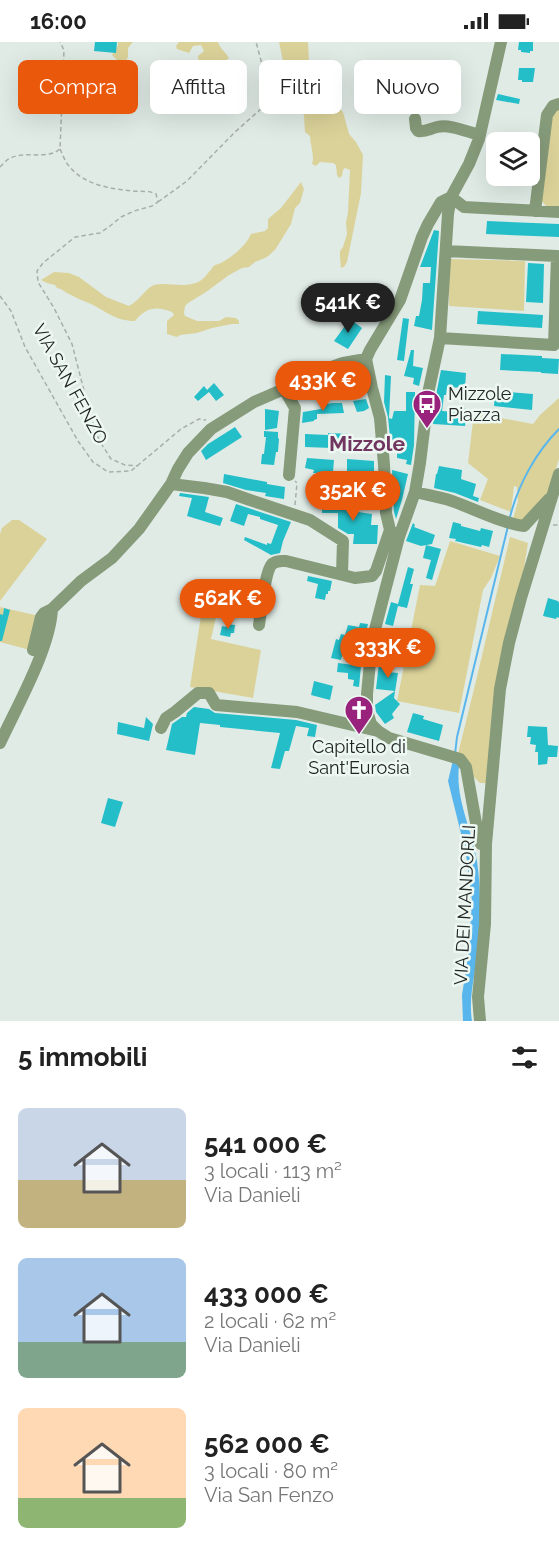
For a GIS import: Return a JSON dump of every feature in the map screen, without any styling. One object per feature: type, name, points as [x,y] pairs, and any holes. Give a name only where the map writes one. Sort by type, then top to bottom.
[{"type":"street","points":[[259,625],[266,578],[271,564],[278,560],[355,578],[372,576],[414,492],[429,389],[440,338],[451,197],[470,164],[480,135],[501,42]]},
{"type":"street","points":[[536,211],[548,115],[553,106],[559,104]]},
{"type":"street","points":[[415,119],[418,131],[426,132],[436,127],[445,127],[480,135]]},
{"type":"street","points":[[451,197],[464,207],[559,212]]},
{"type":"street","points":[[451,197],[441,202],[428,224],[400,300],[366,359],[380,418],[386,513],[394,534],[372,641],[367,711],[371,724],[389,738],[455,757],[466,767],[478,840],[481,844],[486,844]]},
{"type":"street","points":[[440,338],[554,345],[557,256],[446,251]]},
{"type":"street","points":[[33,650],[41,616],[112,558],[139,529],[171,484],[188,453],[211,429],[254,402],[284,389],[298,379],[343,363],[366,359]]},
{"type":"street","points":[[284,389],[294,408],[293,479]]},
{"type":"street","name":"VIA DEI MANDORLI","points":[[480,1021],[478,997],[485,933],[486,844],[500,689],[509,643],[559,474]]},
{"type":"street","points":[[171,484],[227,492],[310,520],[343,541],[342,574]]},
{"type":"street","points":[[414,492],[449,500],[512,523],[524,525],[551,496]]},
{"type":"street","points":[[0,743],[36,667],[51,623],[52,609]]},
{"type":"street","points":[[160,728],[166,718],[198,693],[209,693],[216,705],[297,712],[378,731]]},
{"type":"street","points":[[469,780],[480,789],[490,791]]},
{"type":"path","points":[[60,42],[64,50],[60,149],[68,165],[86,181],[103,187],[135,191],[149,190],[156,194],[158,202]]},
{"type":"path","points":[[138,466],[125,465],[111,459],[99,441],[72,344],[38,282],[37,272],[43,262],[75,237],[100,233],[121,217],[152,206],[187,182],[235,132],[262,108],[266,79],[256,42]]},
{"type":"path","points":[[0,167],[9,159],[28,155],[53,155],[60,149]]},
{"type":"path","name":"VIA SAN FENZO","points":[[0,296],[11,312],[25,346],[78,441],[93,462],[108,472],[131,471],[182,429],[201,418],[206,420],[211,429]]},
{"type":"path","points":[[293,479],[294,515]]},
{"type":"shaded area","points":[[118,42],[133,42],[128,48],[126,60],[117,60],[112,55]]},
{"type":"shaded area","points":[[179,42],[218,42],[229,58],[226,60],[198,60],[198,56],[204,51],[201,45],[193,46],[189,53],[177,49]]},
{"type":"shaded area","points":[[279,42],[308,42],[309,60],[283,60]]},
{"type":"shaded area","points":[[559,109],[559,208],[546,206],[541,200],[552,115]]},
{"type":"shaded area","points":[[342,111],[349,134],[363,155],[361,193],[347,262],[341,268],[340,251],[347,234],[350,170],[345,168],[339,178],[336,165],[333,163],[320,162],[316,166],[312,164],[310,136],[305,132],[304,115],[342,114]]},
{"type":"shaded area","points":[[301,182],[304,189],[300,203],[295,208],[291,224],[275,250],[249,267],[229,275],[185,306],[185,316],[197,321],[219,321],[226,317],[236,318],[239,324],[177,337],[167,334],[167,321],[174,315],[172,312],[152,309],[143,313],[135,321],[122,319],[41,280],[54,272],[69,273],[79,277],[106,297],[129,306],[154,285],[187,285],[199,282],[215,265],[238,251],[251,234],[265,231],[268,228],[268,219],[281,208]]},
{"type":"shaded area","points":[[449,259],[525,261],[524,311],[449,306]]},
{"type":"shaded area","points":[[559,398],[559,459],[547,497],[523,523],[513,519],[518,501],[517,487],[514,486],[511,512],[480,500],[488,479],[468,463],[474,413],[533,424]]},
{"type":"shaded area","points":[[12,520],[19,520],[47,539],[0,601],[0,534],[2,528]]},
{"type":"shaded area","points":[[510,537],[528,543],[524,568],[499,663],[486,783],[480,783],[458,754]]},
{"type":"shaded area","points":[[450,541],[500,556],[483,590],[459,713],[397,701],[420,585],[435,586]]},
{"type":"shaded area","points":[[0,607],[39,616],[30,650],[0,642]]},
{"type":"shaded area","points":[[202,609],[217,613],[211,639],[261,650],[253,698],[190,687]]},
{"type":"water","points":[[453,760],[459,766],[459,790],[475,849],[479,882],[480,927],[472,994],[472,1021],[463,1021],[462,995],[469,950],[472,901],[466,854],[448,781]]},
{"type":"building","points":[[95,42],[117,42],[116,53],[94,51]]},
{"type":"building","points":[[519,42],[533,42],[533,51],[521,52],[518,50]]},
{"type":"building","points":[[519,68],[535,68],[533,82],[518,80]]},
{"type":"building","points":[[498,94],[520,99],[519,104],[496,100]]},
{"type":"building","points":[[487,221],[559,224],[559,237],[486,234]]},
{"type":"building","points":[[434,230],[439,231],[432,330],[414,326],[416,316],[419,316],[423,283],[430,283],[431,267],[420,267]]},
{"type":"building","points":[[528,263],[544,264],[543,303],[526,302]]},
{"type":"building","points":[[478,311],[543,315],[542,328],[477,324]]},
{"type":"building","points":[[403,318],[409,319],[404,361],[397,360]]},
{"type":"building","points":[[350,319],[362,328],[348,349],[334,341]]},
{"type":"building","points":[[411,350],[414,350],[413,366],[423,368],[419,386],[413,384],[414,378],[404,376]]},
{"type":"building","points":[[501,354],[559,359],[558,374],[500,370]]},
{"type":"building","points":[[360,368],[361,378],[349,386],[345,371]]},
{"type":"building","points":[[441,370],[466,373],[465,388],[447,387],[442,411],[455,412],[455,408],[467,409],[465,426],[433,424]]},
{"type":"building","points":[[336,374],[339,388],[322,390],[321,384],[301,387]]},
{"type":"building","points":[[385,375],[391,376],[389,418],[392,419],[394,411],[406,411],[406,392],[415,392],[414,445],[411,465],[406,464],[407,460],[397,458],[397,448],[391,448],[384,402]]},
{"type":"building","points":[[214,383],[224,395],[216,401],[209,392],[198,401],[194,397],[204,386],[207,390]]},
{"type":"building","points":[[495,391],[533,394],[532,410],[494,406]]},
{"type":"building","points":[[366,399],[369,408],[357,412],[353,401]]},
{"type":"building","points":[[342,403],[344,413],[317,414],[317,419],[314,421],[302,423],[303,412],[321,409],[320,405]]},
{"type":"building","points":[[265,409],[279,411],[277,428],[265,430]]},
{"type":"building","points":[[235,427],[242,437],[206,460],[201,451]]},
{"type":"building","points":[[264,431],[278,432],[278,452],[276,452],[274,465],[261,464],[266,437],[264,437]]},
{"type":"building","points":[[328,433],[352,434],[351,446],[305,447],[305,434],[328,435]]},
{"type":"building","points":[[307,458],[334,460],[333,472],[313,473],[314,470],[305,468]]},
{"type":"building","points":[[347,459],[374,461],[374,475],[347,471]]},
{"type":"building","points":[[439,466],[462,470],[461,479],[476,484],[473,496],[479,498],[478,502],[434,488]]},
{"type":"building","points":[[392,470],[408,474],[396,519],[394,512]]},
{"type":"building","points":[[224,474],[285,487],[284,499],[265,496],[266,493],[223,483]]},
{"type":"building","points":[[180,493],[209,497],[205,512],[223,518],[220,526],[187,516],[192,498],[179,496]]},
{"type":"building","points":[[326,496],[338,497],[338,507],[359,509],[358,512],[372,514],[371,525],[378,525],[377,544],[353,544],[354,534],[348,534],[338,528],[338,513],[322,513],[322,501],[325,501]]},
{"type":"building","points":[[236,504],[291,522],[280,553],[271,555],[244,540],[245,537],[267,545],[267,543],[271,544],[278,525],[248,514],[244,526],[230,521]]},
{"type":"building","points":[[453,522],[480,531],[481,528],[493,531],[489,547],[449,538]]},
{"type":"building","points":[[413,523],[414,527],[435,535],[432,544],[421,546],[406,541]]},
{"type":"building","points":[[426,545],[441,549],[432,580],[426,578],[431,560],[423,558]]},
{"type":"building","points":[[408,567],[414,569],[407,608],[398,606],[393,626],[385,624],[391,602],[398,604]]},
{"type":"building","points":[[308,576],[332,581],[325,600],[315,598],[318,584],[307,581]]},
{"type":"building","points":[[548,598],[558,601],[559,618],[543,616]]},
{"type":"building","points":[[4,608],[10,610],[2,641],[0,641],[0,614],[3,615]]},
{"type":"building","points":[[360,623],[368,624],[363,644],[346,640],[341,660],[331,658],[336,639],[339,640],[341,634],[345,635],[348,625],[359,627]]},
{"type":"building","points":[[226,624],[235,625],[234,633],[231,633],[230,637],[220,635],[222,626],[226,627]]},
{"type":"building","points":[[382,637],[402,642],[400,657],[389,656],[387,672],[398,673],[394,698],[400,704],[392,714],[394,718],[385,724],[376,712],[375,705],[395,691],[376,689]]},
{"type":"building","points":[[338,663],[361,666],[359,687],[353,686],[354,680],[348,679],[348,673],[337,672]]},
{"type":"building","points":[[314,681],[333,686],[330,700],[311,695]]},
{"type":"building","points":[[194,707],[209,709],[215,713],[296,720],[317,725],[315,737],[307,736],[309,728],[296,726],[289,751],[285,751],[280,769],[271,768],[280,733],[200,723],[195,755],[166,750],[172,724],[186,717]]},
{"type":"building","points":[[413,713],[424,716],[423,719],[443,725],[439,741],[407,732]]},
{"type":"building","points":[[146,717],[153,724],[149,741],[117,734],[118,722],[144,728]]},
{"type":"building","points":[[528,726],[547,727],[548,745],[558,746],[557,757],[548,757],[547,764],[538,765],[536,745],[530,744],[531,737],[527,737]]},
{"type":"building","points":[[108,798],[123,802],[115,827],[101,823]]},
{"type":"waterway","points":[[510,517],[529,470],[559,429]]},
{"type":"waterway","points":[[455,754],[457,737],[508,526]]},
{"type":"place","name":"Mizzole Piazza","points":[[427,430]]},
{"type":"place","name":"Capitello di Sant'Eurosia","points":[[359,736]]},
{"type":"district","name":"Mizzole","points":[[367,444]]}]
